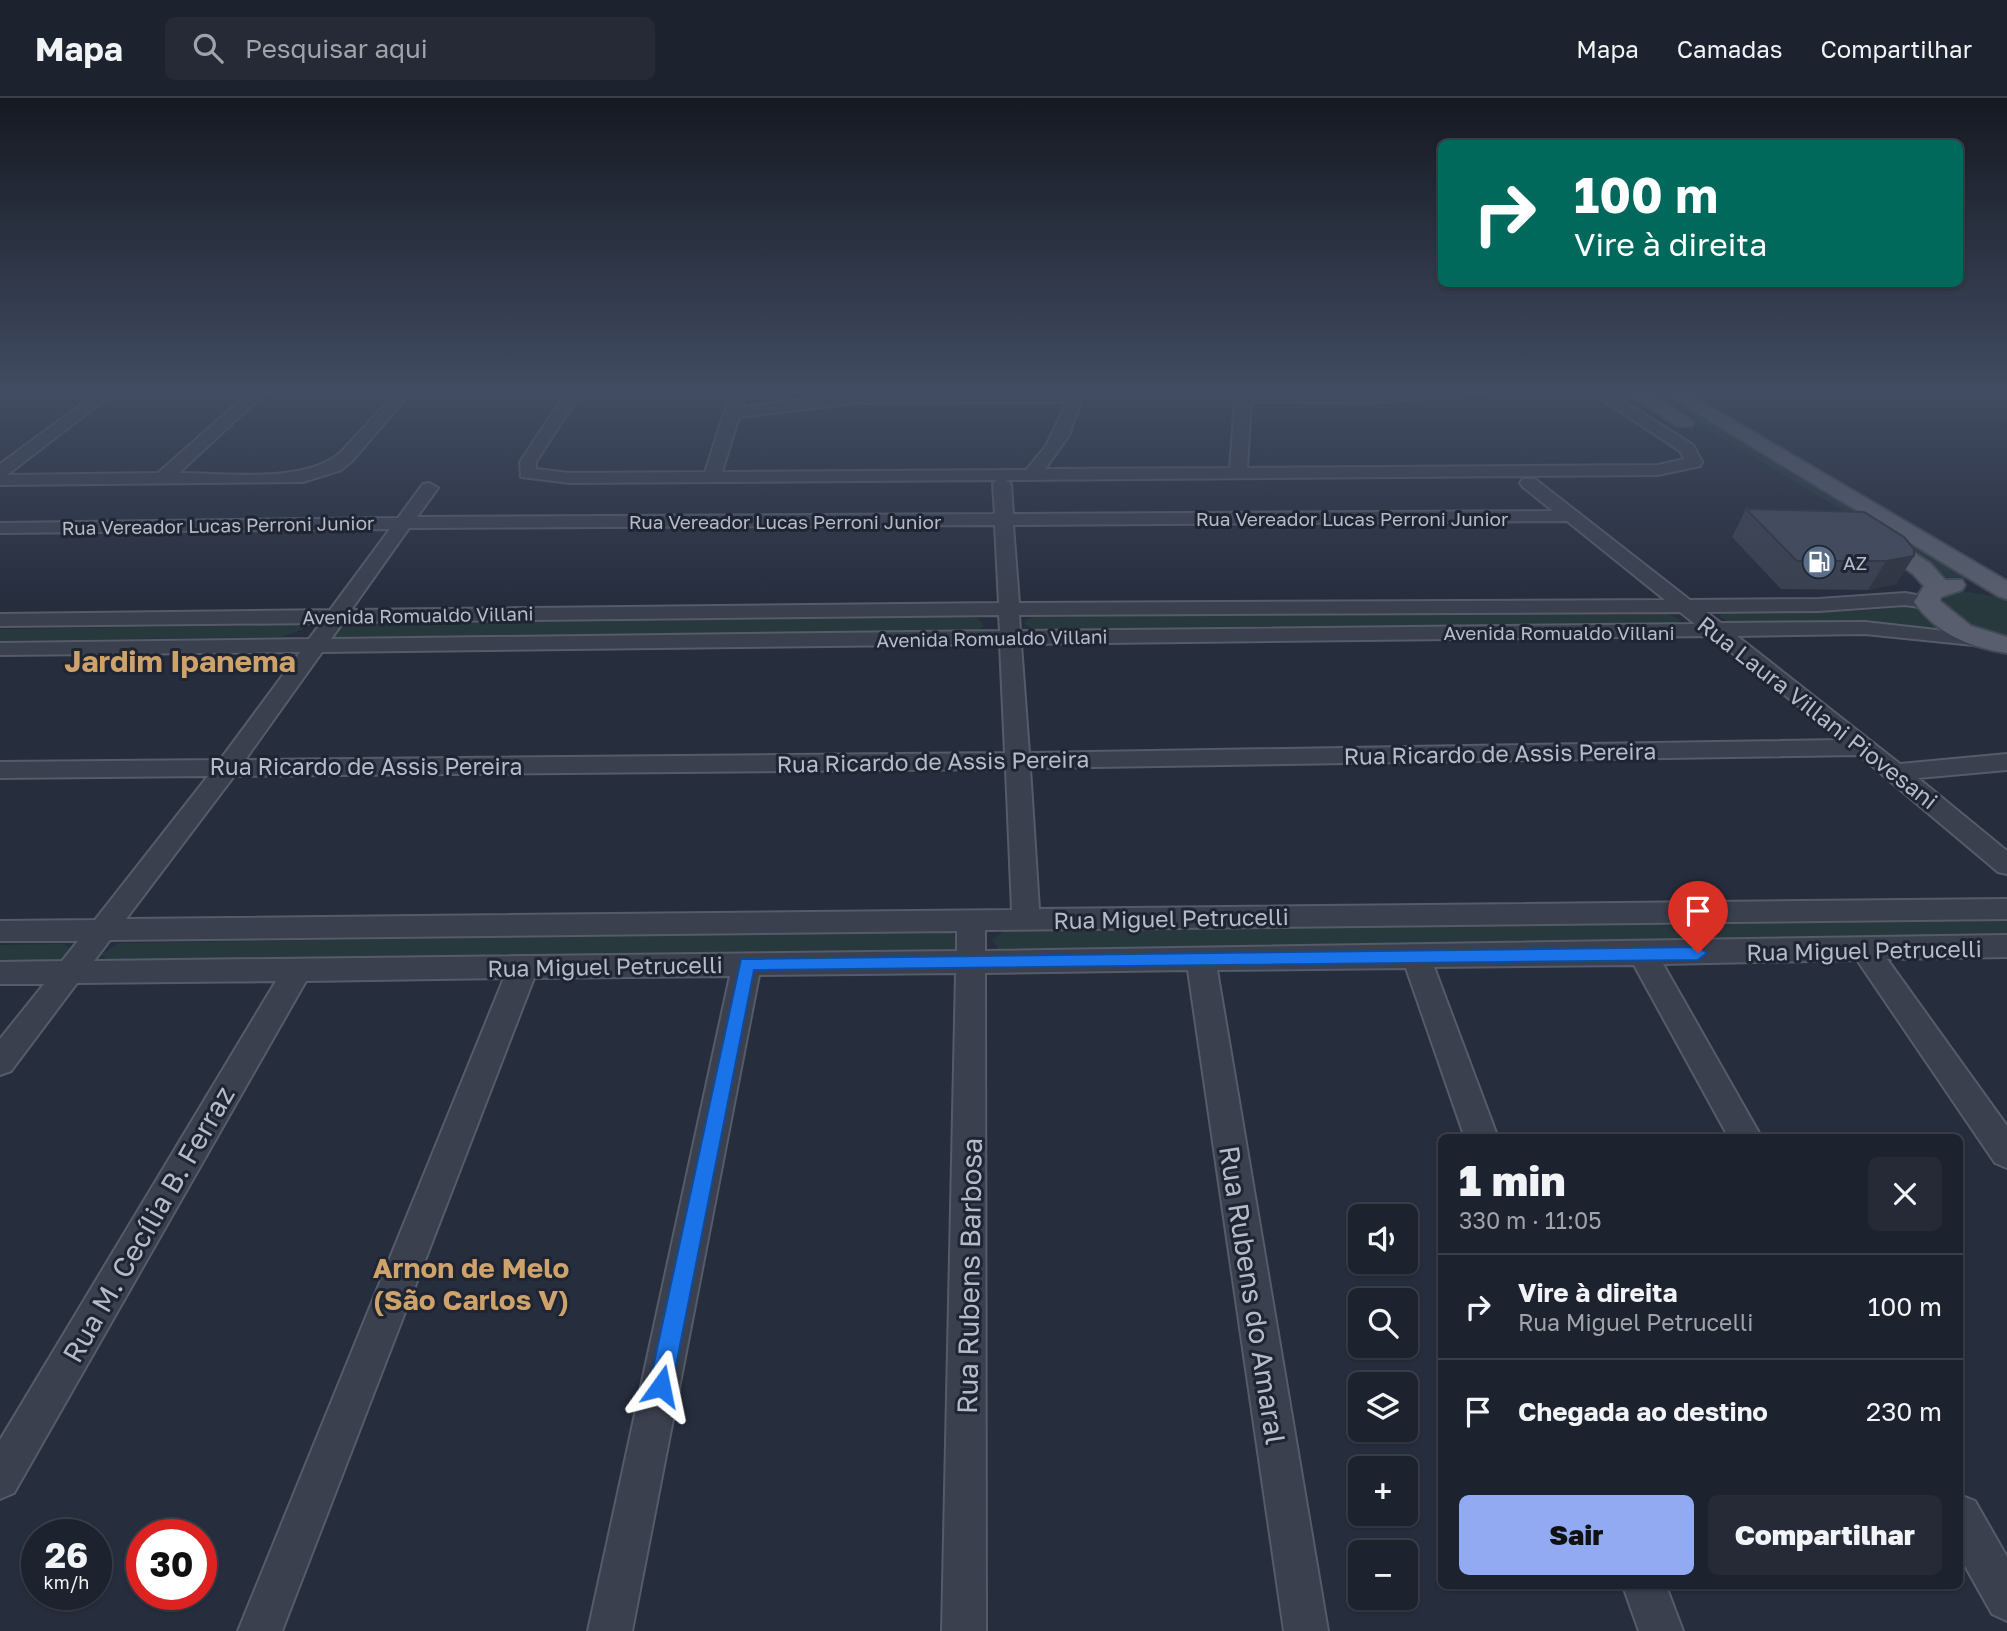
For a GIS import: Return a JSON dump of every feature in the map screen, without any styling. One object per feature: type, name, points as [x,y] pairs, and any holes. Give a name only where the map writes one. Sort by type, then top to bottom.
[{"type":"main road","points":[[1748,461],[1890,546],[1922,569],[1936,615],[1956,629],[2000,644]]},
{"type":"main road","points":[[1786,461],[2007,592]]},
{"type":"main road","points":[[1932,595],[1969,586],[2007,592]]},
{"type":"street","points":[[0,472],[15,461]]},
{"type":"street","points":[[161,480],[183,461]]},
{"type":"street","points":[[0,480],[292,479],[325,471],[341,461]]},
{"type":"street","points":[[529,461],[527,473],[570,478],[1658,470],[1694,463],[1693,461]]},
{"type":"street","points":[[712,477],[718,461]]},
{"type":"street","points":[[1031,474],[1042,461]]},
{"type":"street","points":[[1238,473],[1239,461]]},
{"type":"street","name":"Rua Laura Villani Piovesani","points":[[1529,483],[1866,747],[2007,865]]},
{"type":"street","points":[[1002,484],[1026,920]]},
{"type":"street","points":[[0,1062],[228,767],[429,488]]},
{"type":"street","name":"Rua Vereador Lucas Perroni Junior","points":[[0,528],[1569,516]]},
{"type":"street","name":"Avenida Romualdo Villani","points":[[0,621],[1008,609],[1819,606],[1905,600],[1932,595]]},
{"type":"street","name":"Avenida Romualdo Villani","points":[[0,649],[315,643],[1865,628],[2000,644]]},
{"type":"street","name":"Rua Ricardo de Assis Pereira","points":[[0,770],[1017,761],[1866,747]]},
{"type":"street","points":[[1897,772],[2007,762]]},
{"type":"street","points":[[1982,765],[2007,783]]},
{"type":"street","name":"Rua Miguel Petrucelli","points":[[0,931],[2007,909]]},
{"type":"street","name":"Rua Rubens Barbosa","points":[[964,1631],[973,961],[971,920]]},
{"type":"street","name":"Rua Miguel Petrucelli","points":[[0,973],[1866,951],[2007,946]]},
{"type":"street","points":[[1866,951],[2007,1153]]},
{"type":"street","points":[[1642,954],[1744,1134]]},
{"type":"street","points":[[1416,956],[1481,1134]]},
{"type":"street","name":"Rua Rubens do Amaral","points":[[1201,959],[1306,1631]]},
{"type":"street","points":[[610,1631],[747,964]]},
{"type":"street","points":[[260,1631],[523,968]]},
{"type":"street","name":"Rua M. Cecília B. Ferraz","points":[[0,1479],[297,970]]},
{"type":"street","points":[[1963,1521],[2007,1599]]},
{"type":"street","points":[[1645,1589],[1661,1631]]},
{"type":"shaded area","points":[[1760,461],[1779,461],[1978,580],[1941,577],[1885,536]]},
{"type":"shaded area","points":[[1961,591],[2007,598],[2007,639],[1969,627],[1953,617],[1943,601],[1949,594]]},
{"type":"shaded area","points":[[1914,605],[1943,629],[1866,622],[1727,621],[1720,617],[1722,613],[1876,610]]},
{"type":"shaded area","points":[[1663,612],[1682,620],[1673,624],[1035,630],[1024,624],[1027,619],[1034,617]]},
{"type":"shaded area","points":[[978,618],[984,626],[976,631],[328,635],[345,624]]},
{"type":"shaded area","points":[[297,625],[304,629],[281,637],[0,641],[0,629]]},
{"type":"shaded area","points":[[2007,917],[2007,941],[1008,953],[999,949],[992,940],[1004,931]]},
{"type":"shaded area","points":[[950,932],[959,941],[956,950],[948,954],[110,964],[102,954],[119,943]]},
{"type":"shaded area","points":[[63,944],[71,948],[59,962],[50,965],[0,965],[0,945]]},
{"type":"building","points":[[1746,509],[1864,512],[1904,537],[1914,549],[1914,556],[1886,561],[1797,561]]},
{"type":"place","name":"AZ","points":[[1819,562]]},
{"type":"district","name":"Jardim Ipanema","points":[[180,661]]},
{"type":"district","name":"Arnon de Melo (São Carlos V)","points":[[471,1283]]},
{"type":"route","points":[[661,1386],[747,964],[1698,953]]}]
